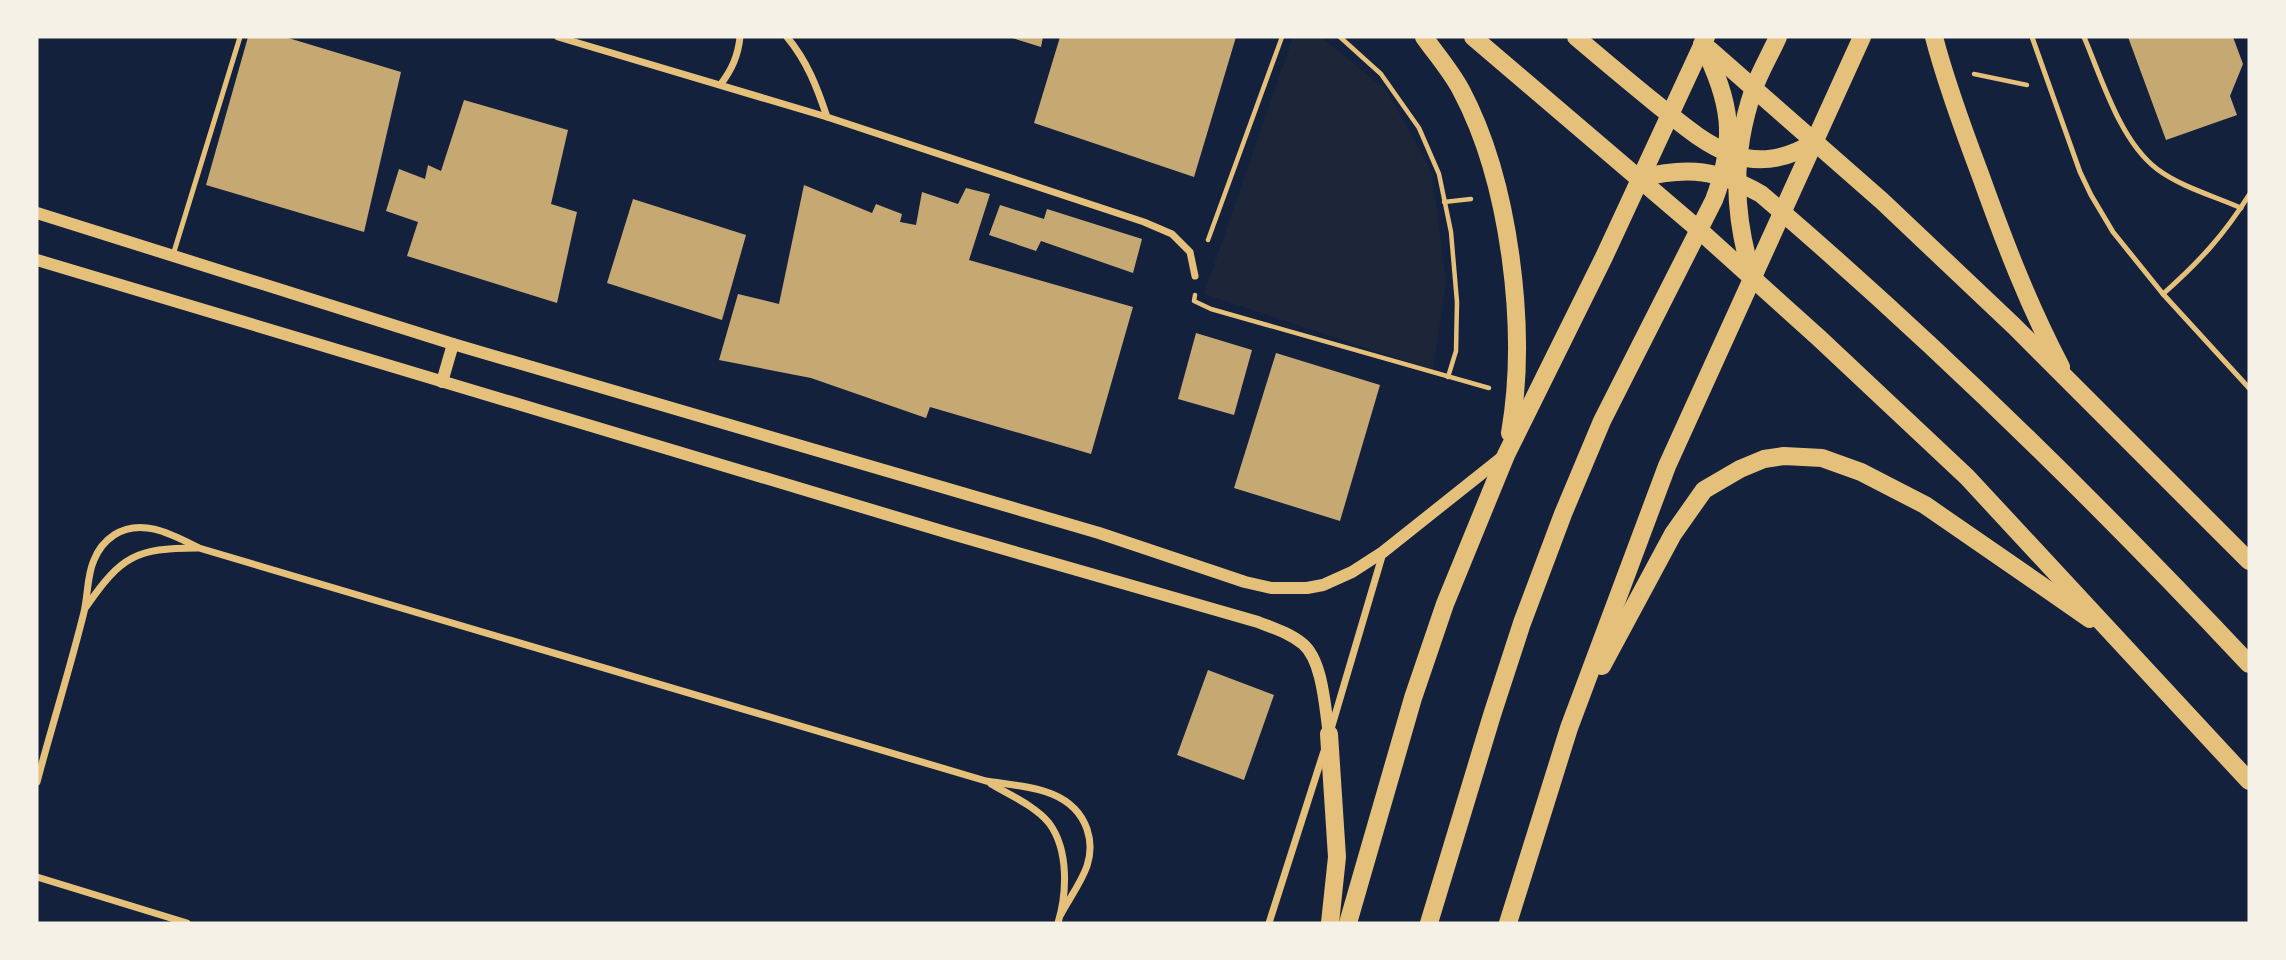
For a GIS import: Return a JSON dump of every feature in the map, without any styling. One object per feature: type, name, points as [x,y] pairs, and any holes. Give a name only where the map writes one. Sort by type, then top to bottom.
[{"type":"main road","points":[[1424,37],[1460,88],[1480,130],[1504,210],[1517,357],[1515,396],[1506,455]]},
{"type":"main road","points":[[1473,37],[1698,229],[1968,477],[2249,781]]},
{"type":"main road","points":[[1576,37],[1696,137],[1733,155],[1759,160],[1779,158],[1798,152],[1815,142]]},
{"type":"main road","points":[[1753,279],[1743,247],[1730,178],[1733,155],[1754,89],[1778,37]]},
{"type":"main road","points":[[1508,923],[1569,728],[1667,466],[1862,37]]},
{"type":"main road","points":[[1934,37],[1942,68],[2001,233],[2033,313],[2071,385]]},
{"type":"main road","points":[[1348,923],[1413,698],[1445,604],[1506,455],[1670,115],[1701,39]]},
{"type":"main road","points":[[1701,39],[1985,299],[2249,561]]},
{"type":"main road","points":[[1701,39],[1719,77],[1728,114],[1733,155]]},
{"type":"main road","points":[[1640,178],[1695,170],[1730,178],[1761,194],[2009,419],[2142,550],[2249,664]]},
{"type":"main road","points":[[1429,923],[1505,676],[1563,514],[1602,421],[1698,229],[1730,178]]},
{"type":"main road","points":[[1569,728],[1673,534],[1704,490],[1740,469],[1764,459],[1784,456],[1822,458],[1861,472],[1925,505],[2118,639]]},
{"type":"main road","points":[[1329,734],[1337,857],[1330,923]]},
{"type":"street","points":[[558,37],[827,117],[1172,234],[1190,252],[1195,276]]},
{"type":"street","points":[[720,84],[731,71],[740,37]]},
{"type":"street","points":[[787,37],[798,50],[816,82],[827,117]]},
{"type":"street","points":[[37,213],[453,344],[1099,533],[1245,582],[1271,587],[1299,589],[1324,585],[1339,579],[1383,552],[1506,455]]},
{"type":"street","points":[[37,260],[1258,622],[1282,631],[1305,645],[1315,661],[1321,682],[1329,734]]},
{"type":"street","points":[[442,382],[453,344]]},
{"type":"street","points":[[37,782],[84,611],[93,561],[102,546],[115,535],[131,528],[148,528],[165,532],[199,548],[986,781],[1047,791],[1062,797],[1084,821],[1090,852],[1087,868],[1058,923]]},
{"type":"street","points":[[84,611],[106,579],[122,563],[150,550],[199,548]]},
{"type":"street","points":[[1269,923],[1383,552]]},
{"type":"street","points":[[986,781],[1035,811],[1049,823],[1063,856],[1061,914]]},
{"type":"street","points":[[37,877],[187,923]]},
{"type":"lane","points":[[172,257],[240,37]]},
{"type":"lane","points":[[2032,37],[2091,195],[2113,233],[2163,294],[2249,388]]},
{"type":"lane","points":[[2084,37],[2132,145],[2158,170],[2241,208]]},
{"type":"lane","points":[[2163,294],[2201,260],[2249,195]]},
{"type":"path","points":[[1282,37],[1195,276],[1194,301],[1211,309],[1515,396]]},
{"type":"path","points":[[1340,37],[1381,74],[1419,128],[1439,174],[1451,232],[1457,302],[1456,351],[1448,377]]},
{"type":"path","points":[[1942,68],[2051,89]]},
{"type":"shaded area","points":[[1293,37],[1321,37],[1387,91],[1432,173],[1446,282],[1433,370],[1204,294]]},
{"type":"building","points":[[248,37],[285,37],[401,72],[364,232],[206,185]]},
{"type":"building","points":[[1009,37],[1043,37],[1041,47]]},
{"type":"building","points":[[1060,37],[1236,37],[1194,177],[1034,123]]},
{"type":"building","points":[[2128,37],[2233,37],[2243,64],[2230,96],[2237,115],[2166,140]]},
{"type":"building","points":[[464,100],[568,130],[551,204],[577,212],[557,303],[407,256],[418,222],[386,211],[399,169],[425,179],[428,165],[441,171]]},
{"type":"building","points":[[804,185],[872,213],[876,204],[902,214],[900,222],[916,225],[922,192],[958,204],[966,188],[990,194],[969,260],[1133,307],[1091,454],[930,407],[926,418],[811,378],[719,360],[738,294],[779,304]]},
{"type":"building","points":[[633,199],[746,235],[722,320],[607,283]]},
{"type":"building","points":[[1000,205],[1044,219],[1047,209],[1142,239],[1133,273],[1041,241],[1036,251],[989,235]]},
{"type":"building","points":[[1196,333],[1252,350],[1234,415],[1178,399]]},
{"type":"building","points":[[1276,353],[1380,385],[1340,521],[1234,488]]},
{"type":"building","points":[[1208,670],[1274,695],[1244,780],[1177,755]]}]
